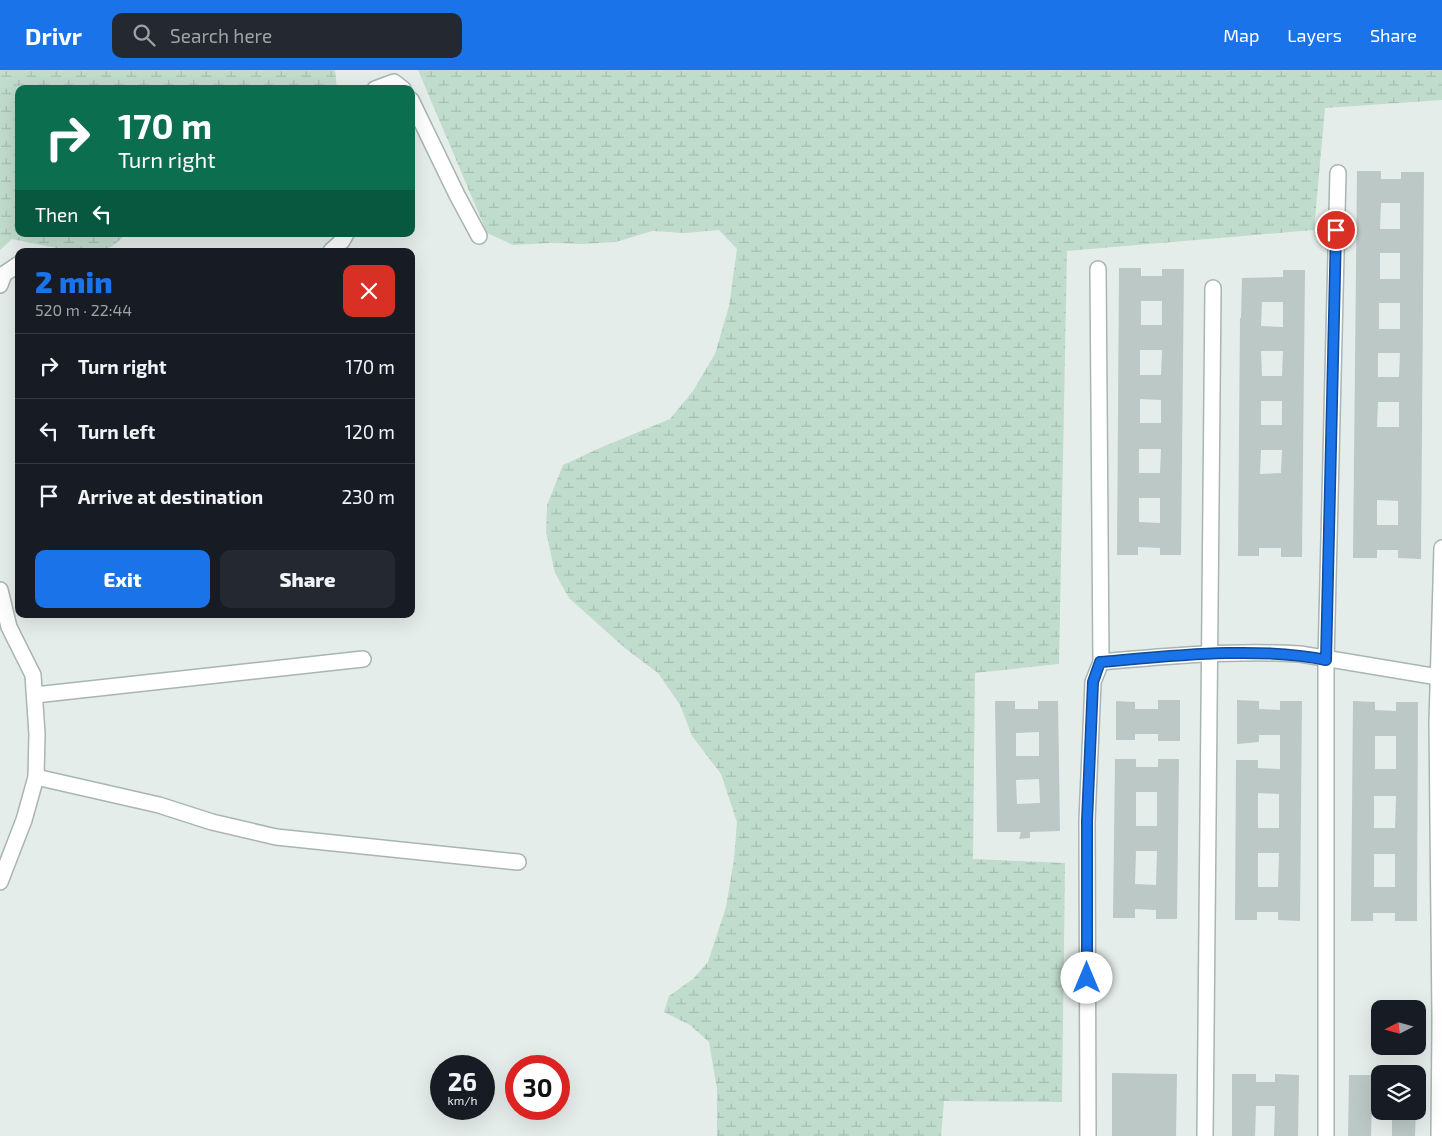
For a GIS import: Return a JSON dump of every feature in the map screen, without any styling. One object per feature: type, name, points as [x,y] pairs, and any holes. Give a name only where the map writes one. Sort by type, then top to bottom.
[{"type":"street","points":[[386,85],[394,82],[398,85]]},
{"type":"street","points":[[415,108],[479,236]]},
{"type":"street","points":[[1326,1136],[1326,660],[1338,173]]},
{"type":"street","points":[[334,248],[344,237]]},
{"type":"street","points":[[0,285],[4,274],[15,267]]},
{"type":"street","points":[[1088,1136],[1087,821],[1093,682],[1100,662],[1098,269]]},
{"type":"street","points":[[1205,1136],[1213,288]]},
{"type":"street","points":[[1439,1136],[1438,677],[1442,548]]},
{"type":"street","points":[[0,590],[9,627],[33,675],[38,734],[36,777],[24,820],[0,882]]},
{"type":"street","points":[[1100,662],[1210,654],[1281,653],[1300,654],[1326,660],[1438,677]]},
{"type":"street","points":[[35,695],[363,658]]},
{"type":"street","points":[[36,777],[159,805],[212,822],[276,838],[518,862]]},
{"type":"green space","points":[[0,70],[335,70],[337,85],[15,85],[15,237],[123,237],[109,248],[57,248],[12,239],[0,250]]},
{"type":"green space","points":[[418,70],[1442,70],[1442,100],[1325,108],[1314,230],[1067,251],[1059,664],[975,673],[973,859],[1065,863],[1062,1102],[944,1101],[941,1136],[717,1136],[717,1089],[709,1042],[690,1025],[664,1012],[669,996],[693,979],[708,962],[726,907],[734,859],[737,822],[721,774],[692,736],[680,705],[658,673],[626,649],[569,598],[555,573],[546,532],[547,505],[563,465],[670,419],[693,391],[715,354],[729,306],[737,249],[719,230],[685,233],[652,231],[616,242],[513,245],[487,233]]},
{"type":"building","points":[[1357,171],[1381,171],[1381,179],[1401,179],[1401,172],[1424,172],[1421,559],[1398,558],[1398,550],[1377,550],[1377,558],[1353,558]],"holes":[[[1381,203],[1400,203],[1400,229],[1380,229]],[[1380,253],[1400,253],[1400,279],[1380,279]],[[1379,303],[1400,303],[1400,329],[1379,329]],[[1378,353],[1400,353],[1399,377],[1378,377]],[[1378,402],[1399,402],[1399,427],[1377,427]],[[1377,500],[1398,501],[1398,525],[1377,525]]]},
{"type":"building","points":[[1119,268],[1141,268],[1141,276],[1162,276],[1162,269],[1184,269],[1181,555],[1160,555],[1160,548],[1138,547],[1138,555],[1117,555]],"holes":[[[1141,301],[1162,301],[1162,325],[1141,325]],[[1140,350],[1162,350],[1161,375],[1140,375]],[[1140,399],[1161,400],[1161,423],[1140,423]],[[1139,449],[1161,449],[1160,473],[1139,473]],[[1139,498],[1160,498],[1160,523],[1139,522]]]},
{"type":"building","points":[[1283,270],[1305,270],[1302,557],[1281,557],[1281,548],[1259,548],[1259,556],[1238,556],[1242,278],[1283,277]],"holes":[[[1262,302],[1283,302],[1283,327],[1261,326]],[[1261,351],[1283,351],[1282,376],[1262,376]],[[1261,401],[1282,401],[1282,425],[1261,425]],[[1261,450],[1282,450],[1281,473],[1260,474]]]},
{"type":"building","points":[[1158,700],[1180,700],[1180,741],[1158,741],[1158,734],[1135,734],[1135,740],[1116,740],[1116,701],[1135,702],[1135,709],[1158,709]]},
{"type":"building","points":[[1237,700],[1259,701],[1259,709],[1280,710],[1280,701],[1302,701],[1300,921],[1278,920],[1278,912],[1257,912],[1257,920],[1235,920],[1236,760],[1258,760],[1258,768],[1280,769],[1280,735],[1259,735],[1259,742],[1237,744]],"holes":[[[1258,793],[1279,794],[1279,828],[1258,828]],[[1258,853],[1279,853],[1278,887],[1258,887]]]},
{"type":"building","points":[[995,701],[1015,701],[1015,709],[1038,709],[1038,701],[1058,701],[1060,831],[1030,832],[1030,838],[1019,839],[1021,832],[997,832]],"holes":[[[1039,732],[1039,756],[1016,756],[1016,733]],[[1039,779],[1040,803],[1017,804],[1016,780]]]},
{"type":"building","points":[[1353,701],[1375,702],[1375,710],[1396,711],[1396,702],[1418,702],[1417,921],[1395,921],[1395,913],[1373,913],[1373,921],[1351,921]],"holes":[[[1375,736],[1396,736],[1396,769],[1375,769]],[[1374,796],[1396,796],[1395,828],[1374,828]],[[1374,854],[1395,854],[1395,887],[1374,887]]]},
{"type":"building","points":[[1115,759],[1136,759],[1136,767],[1158,767],[1158,759],[1179,759],[1177,919],[1156,919],[1156,910],[1135,909],[1135,918],[1113,918]],"holes":[[[1136,792],[1157,792],[1157,826],[1136,826]],[[1136,851],[1157,851],[1156,885],[1135,884]]]},
{"type":"building","points":[[1112,1073],[1177,1074],[1176,1136],[1112,1136]]},
{"type":"building","points":[[1232,1074],[1256,1074],[1256,1082],[1275,1082],[1275,1074],[1299,1075],[1298,1136],[1274,1136],[1275,1106],[1256,1106],[1255,1136],[1232,1136]]},
{"type":"building","points":[[1349,1075],[1371,1075],[1371,1136],[1348,1136]]},
{"type":"building","points":[[1392,1120],[1416,1120],[1415,1136],[1392,1136]]},
{"type":"route","points":[[1087,978],[1087,821],[1093,682],[1100,662],[1210,654],[1281,653],[1300,654],[1326,660],[1336,230]]}]
